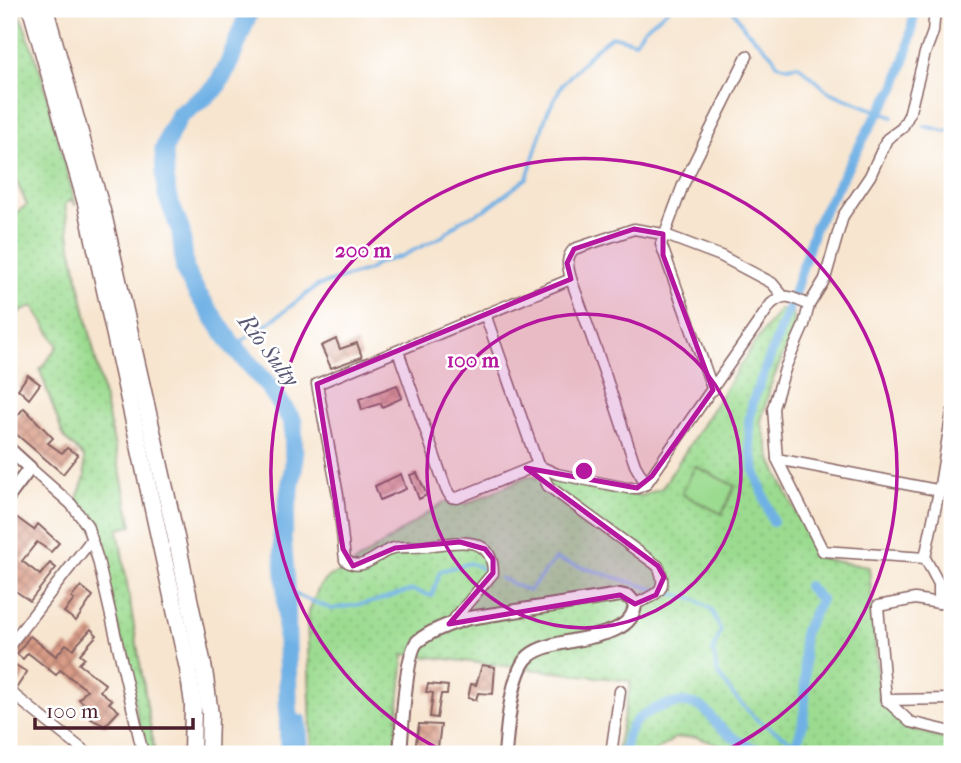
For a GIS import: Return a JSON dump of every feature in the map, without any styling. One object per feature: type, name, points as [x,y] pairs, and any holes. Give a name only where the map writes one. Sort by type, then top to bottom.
[{"type":"highway","points":[[31,9],[86,203],[188,669],[193,704],[192,754]]},
{"type":"highway","points":[[44,9],[104,218],[178,546],[204,670],[210,714],[209,754]]},
{"type":"street","points":[[925,558],[823,551],[777,459],[773,408],[809,305],[825,279],[843,216],[870,176],[887,139],[902,128],[909,116],[933,32],[936,9]]},
{"type":"street","points":[[713,390],[661,244],[689,173],[747,56]]},
{"type":"street","points":[[646,484],[635,465],[571,279],[568,255],[574,249],[634,229],[663,234],[721,257],[772,283],[785,296],[809,305]]},
{"type":"street","points":[[449,624],[494,573],[493,559],[478,545],[460,542],[395,548],[362,566],[353,566],[345,560],[338,495],[317,384],[571,279]]},
{"type":"street","points":[[398,351],[451,497],[457,498],[538,466],[556,474],[637,488],[646,484],[765,312],[785,296]]},
{"type":"street","points":[[485,314],[538,466],[548,486],[658,566],[664,577],[663,586],[656,595],[635,604]]},
{"type":"street","points":[[939,603],[939,584],[925,558],[952,412]]},
{"type":"street","points":[[9,449],[71,504],[87,525],[143,754]]},
{"type":"street","points":[[777,459],[952,493]]},
{"type":"street","points":[[9,496],[30,468]]},
{"type":"street","points":[[9,646],[92,539]]},
{"type":"street","points":[[400,754],[409,657],[417,642],[449,624],[469,618],[507,610],[620,595],[629,597],[635,604],[635,612],[625,625],[594,636],[555,644],[529,656],[517,676],[505,754]]},
{"type":"street","points":[[952,604],[915,599],[878,606],[886,700],[910,722],[952,732]]},
{"type":"street","points":[[9,691],[88,754]]},
{"type":"street","points":[[611,754],[620,691]]},
{"type":"street","points":[[886,700],[952,699]]},
{"type":"highlighted area","points":[[634,229],[663,234],[663,255],[713,390],[652,476],[637,488],[526,468],[658,566],[664,577],[656,595],[635,604],[620,595],[449,624],[493,573],[493,559],[485,549],[460,542],[395,548],[353,566],[343,549],[317,384],[571,279],[567,263],[574,249]]},
{"type":"green space","points":[[9,9],[18,9],[41,73],[76,206],[71,199],[65,205],[71,246],[132,526],[118,529],[155,754],[146,754],[95,534],[76,501],[85,477],[84,457],[64,438],[40,370],[58,346],[33,306],[14,315],[9,275],[9,217],[27,205],[9,165]]},
{"type":"green space","points":[[780,309],[793,313],[795,327],[771,384],[761,421],[772,462],[818,558],[869,567],[880,703],[910,728],[952,742],[952,754],[733,754],[728,748],[696,737],[675,738],[652,754],[616,754],[631,681],[404,654],[394,754],[312,754],[307,617],[319,587],[330,576],[343,571],[444,502],[467,504],[528,476],[642,496],[662,488],[754,344]]},
{"type":"green space","points":[[695,466],[735,486],[722,514],[682,494]]},
{"type":"building","points":[[336,339],[340,349],[357,343],[362,357],[331,368],[321,346]]},
{"type":"building","points":[[28,375],[40,384],[29,399],[18,389]]},
{"type":"building","points":[[397,385],[402,398],[382,407],[381,403],[362,410],[359,399]]},
{"type":"building","points":[[24,408],[53,438],[48,443],[62,453],[67,448],[78,455],[63,474],[9,428]]},
{"type":"building","points":[[417,473],[427,495],[419,499],[410,475]]},
{"type":"building","points":[[401,474],[406,489],[380,500],[375,486]]},
{"type":"building","points":[[16,517],[34,530],[38,524],[59,543],[51,552],[37,542],[22,561],[40,575],[50,563],[56,568],[30,601],[14,590],[9,596],[9,530]]},
{"type":"building","points":[[81,586],[93,596],[76,621],[64,612]]},
{"type":"building","points":[[91,629],[97,635],[80,654],[85,658],[79,664],[105,684],[100,691],[112,700],[109,703],[119,711],[105,726],[91,719],[95,715],[79,699],[87,690],[60,670],[56,675],[28,653],[23,659],[17,654],[30,636],[56,656],[66,644],[73,649]]},
{"type":"building","points":[[9,661],[27,672],[17,687],[9,681]]},
{"type":"building","points":[[482,665],[495,667],[493,694],[478,693],[476,700],[468,698],[471,684],[476,685]]},
{"type":"building","points":[[428,684],[448,686],[447,694],[441,694],[437,718],[430,717],[433,693],[426,692]]},
{"type":"building","points":[[419,724],[441,725],[437,754],[415,749]]},
{"type":"waterway","name":"Río Sulty","points":[[250,9],[228,66],[215,89],[180,115],[171,131],[164,150],[165,175],[167,195],[181,232],[185,271],[233,346],[269,386],[293,422],[294,464],[282,537],[286,585],[289,754]]},
{"type":"waterway","points":[[233,346],[262,328],[317,286],[369,270],[378,263],[402,256],[443,236],[460,221],[486,209],[527,178],[547,113],[562,85],[593,51],[612,36],[635,42],[644,29],[669,9]]},
{"type":"waterway","points":[[732,9],[745,29],[772,55],[777,64],[788,67],[798,65],[829,92],[892,117]]},
{"type":"waterway","points":[[773,522],[755,472],[750,444],[749,421],[753,401],[794,294],[815,227],[872,123],[895,88],[908,49],[915,9]]},
{"type":"waterway","points":[[924,126],[946,131],[952,129]]},
{"type":"waterway","points":[[500,578],[529,591],[555,559],[657,590]]},
{"type":"waterway","points":[[286,591],[332,609],[373,602],[412,590],[432,596],[440,571],[470,563],[485,570]]},
{"type":"waterway","points":[[786,754],[795,745],[804,717],[803,639],[821,600],[808,586]]},
{"type":"waterway","points":[[668,593],[692,598],[711,609],[721,631],[713,650],[717,672],[734,696],[758,721],[814,754]]},
{"type":"waterway","points":[[624,754],[628,734],[636,721],[652,710],[681,703],[702,707],[724,731],[739,741],[764,751],[781,754]]},
{"type":"waterway","points":[[288,720],[302,720],[304,754]]}]
